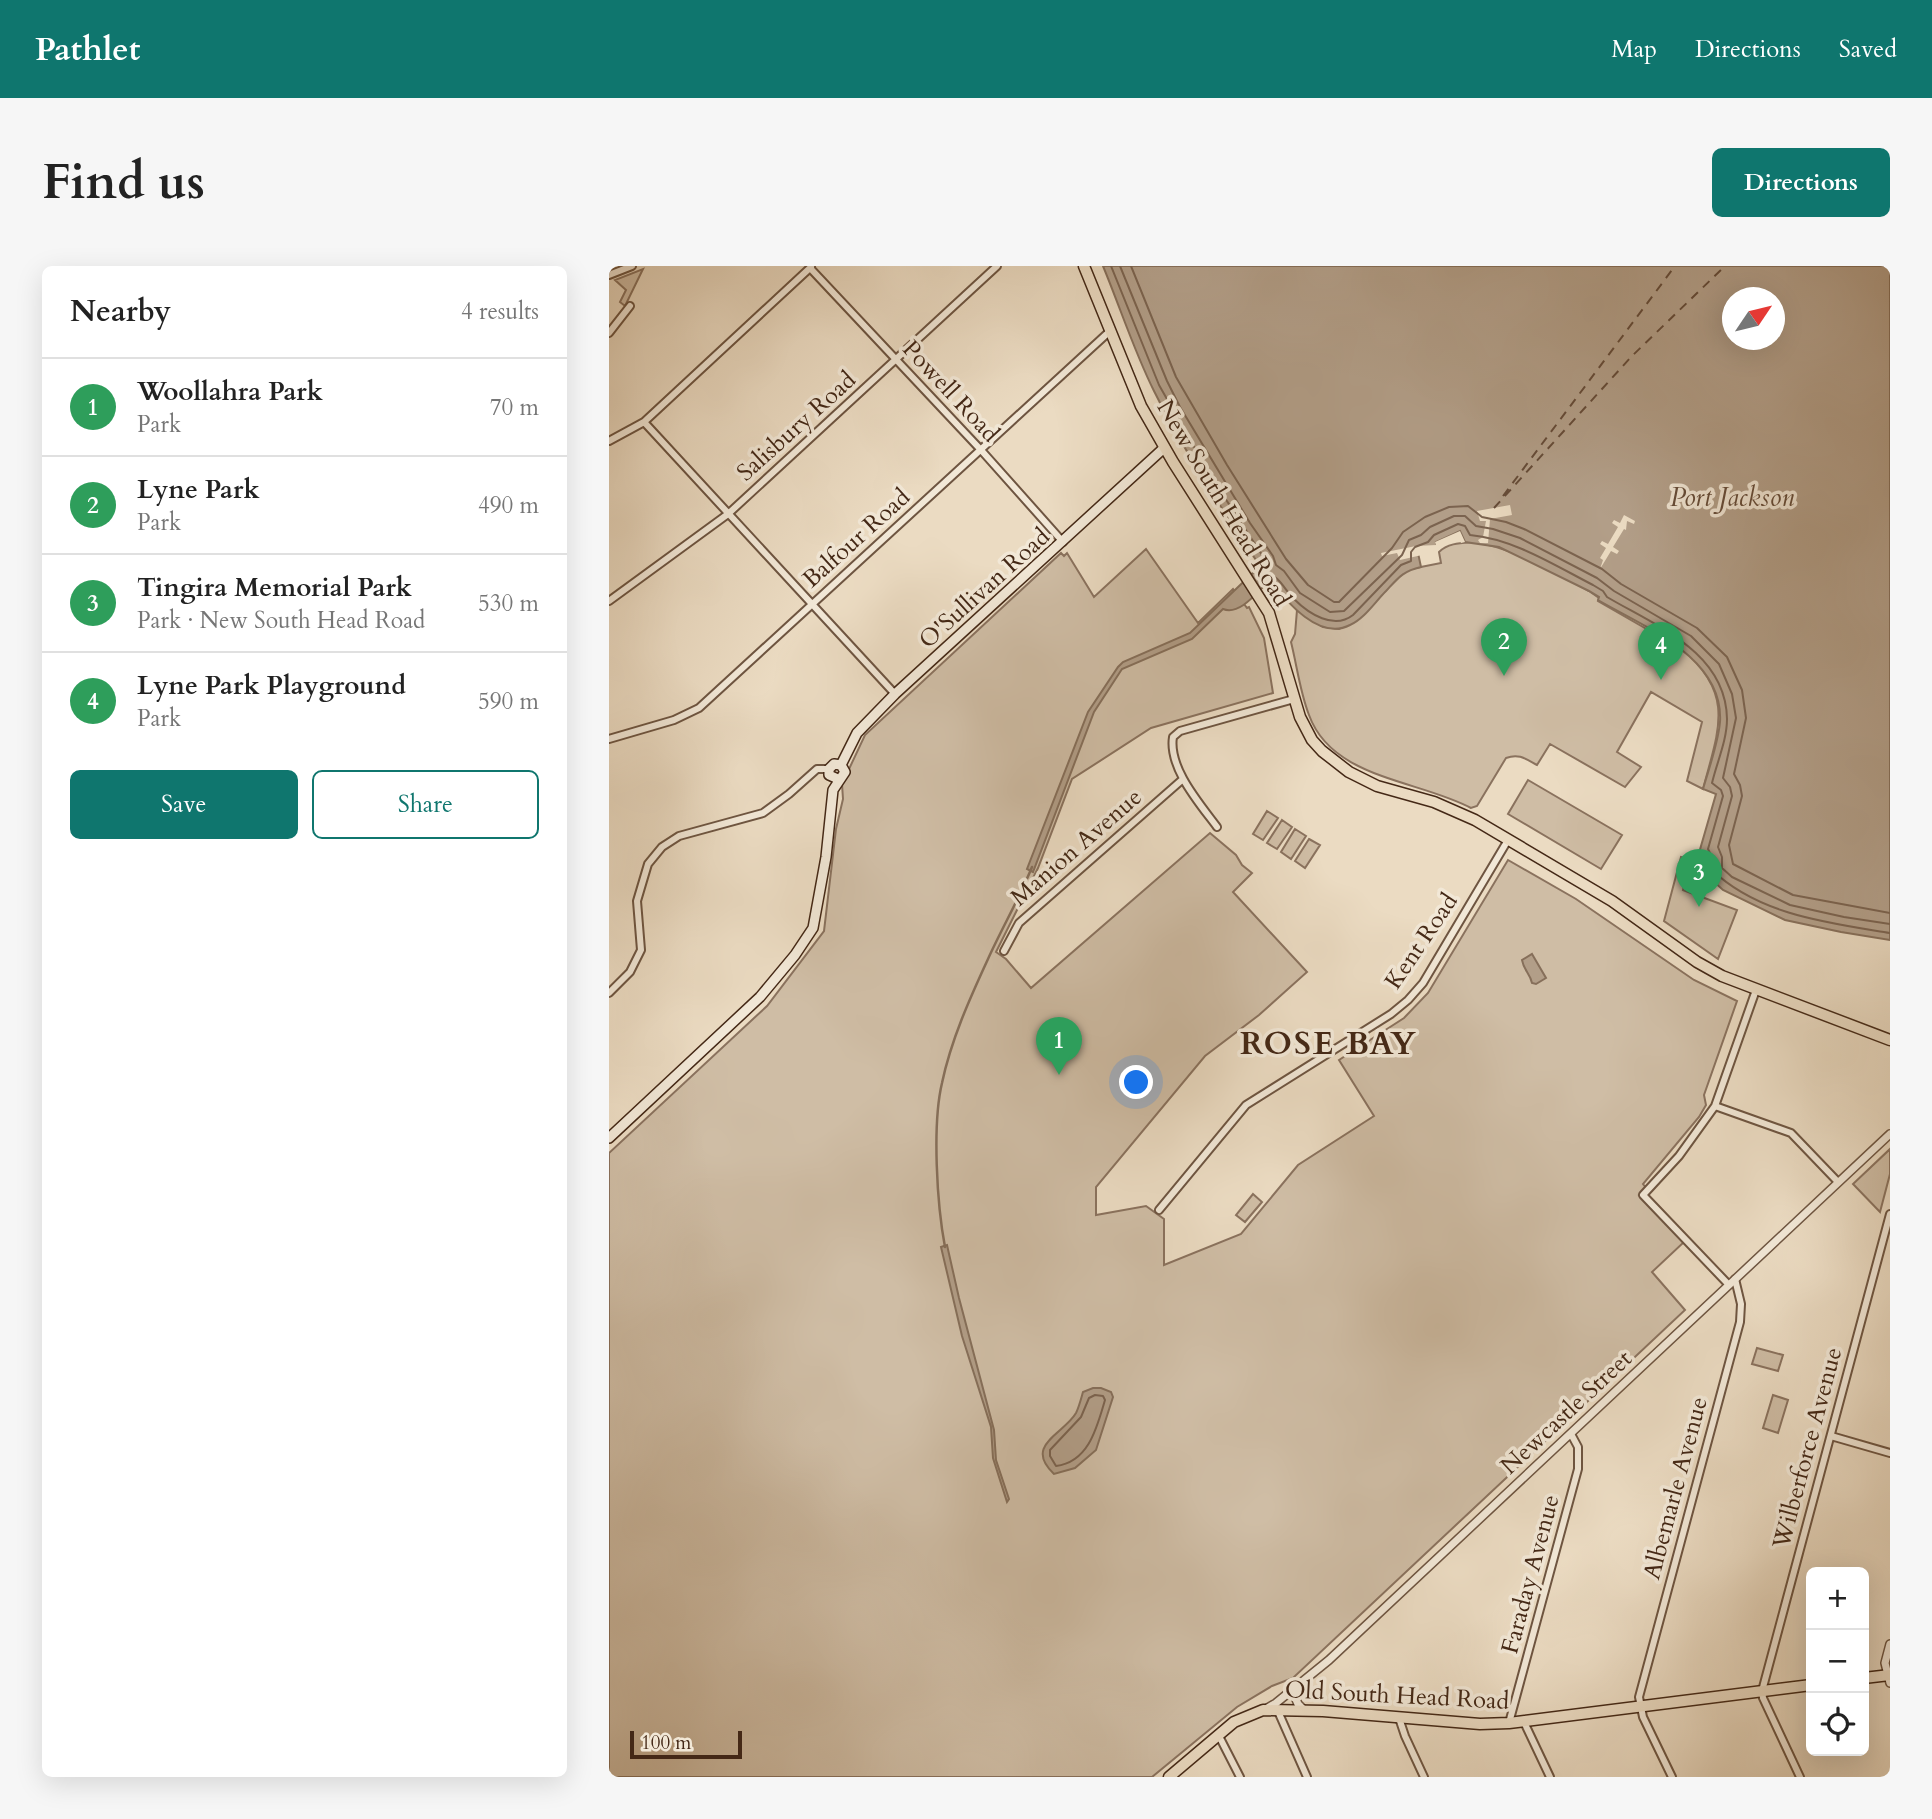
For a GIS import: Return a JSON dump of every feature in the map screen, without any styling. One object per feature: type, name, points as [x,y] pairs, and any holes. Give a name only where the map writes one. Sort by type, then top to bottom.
[{"type":"main road","name":"New South Head Road","points":[[1084,266],[1141,406],[1164,448],[1269,613],[1300,717],[1312,740],[1322,751],[1349,772],[1392,791],[1444,805],[1475,820],[1612,901],[1697,962],[1723,976],[1890,1040]]},
{"type":"main road","name":"O'Sullivan Road","points":[[841,765],[857,733],[895,694],[1164,448]]},
{"type":"main road","points":[[609,1138],[761,996],[795,955],[813,928],[826,857],[833,790],[845,772],[841,765],[834,764],[829,769],[831,777],[838,779]]},
{"type":"main road","points":[[1869,1678],[1889,1678]]},
{"type":"main road","name":"Old South Head Road","points":[[1169,1777],[1234,1722],[1263,1710],[1304,1710],[1480,1724],[1509,1723],[1806,1686]]},
{"type":"street","points":[[609,275],[632,266]]},
{"type":"street","name":"Powell Road","points":[[800,266],[809,269],[981,450],[1063,542]]},
{"type":"street","name":"Salisbury Road","points":[[609,601],[728,514],[997,266]]},
{"type":"street","points":[[609,441],[644,422],[809,269]]},
{"type":"street","points":[[609,333],[630,306]]},
{"type":"street","name":"Balfour Road","points":[[609,739],[693,712],[1110,331]]},
{"type":"street","points":[[644,422],[895,694]]},
{"type":"street","points":[[1217,827],[1183,779],[1173,747],[1173,737],[1180,731],[1294,699]]},
{"type":"street","points":[[609,993],[630,972],[642,950],[637,901],[648,864],[662,847],[679,836],[763,813],[817,769],[829,769]]},
{"type":"street","name":"Manion Avenue","points":[[1004,951],[1019,923],[1183,779]]},
{"type":"street","name":"Kent Road","points":[[1159,1210],[1245,1105],[1391,1014],[1408,999],[1426,977],[1508,840]]},
{"type":"street","points":[[1732,1282],[1643,1195],[1679,1156],[1715,1106],[1756,990]]},
{"type":"street","points":[[1715,1106],[1791,1133],[1838,1182]]},
{"type":"street","name":"Newcastle Street","points":[[1263,1710],[1276,1703],[1329,1660],[1890,1134]]},
{"type":"street","name":"Wilberforce Avenue","points":[[1762,1692],[1890,1214]]},
{"type":"street","name":"Albemarle Avenue","points":[[1641,1707],[1640,1694],[1740,1322],[1741,1304],[1732,1282]]},
{"type":"street","name":"Faraday Avenue","points":[[1509,1723],[1578,1469],[1578,1447],[1571,1434]]},
{"type":"street","points":[[1831,1436],[1890,1453]]},
{"type":"street","points":[[1889,1678],[1885,1663],[1890,1644]]},
{"type":"street","points":[[1304,1710],[1295,1697],[1329,1660]]},
{"type":"street","points":[[1762,1692],[1800,1777]]},
{"type":"street","points":[[1641,1707],[1643,1717],[1672,1777]]},
{"type":"street","points":[[1277,1709],[1307,1777]]},
{"type":"street","points":[[1399,1718],[1424,1777]]},
{"type":"street","points":[[1524,1722],[1550,1777]]},
{"type":"street","points":[[1219,1736],[1240,1777]]},
{"type":"shaded area","points":[[643,269],[625,306],[620,302],[626,290],[615,280]]},
{"type":"shaded area","points":[[1474,542],[1519,555],[1589,591],[1599,598],[1598,601],[1683,650],[1700,667],[1717,698],[1719,715],[1714,749],[1703,789],[1687,781],[1702,722],[1651,692],[1617,752],[1641,767],[1625,787],[1550,744],[1537,765],[1519,756],[1506,758],[1477,806],[1471,808],[1357,765],[1337,753],[1320,736],[1306,706],[1291,642],[1295,634],[1297,610],[1323,627],[1339,629],[1357,620],[1406,570],[1441,563],[1439,552],[1446,547]]},
{"type":"shaded area","points":[[1146,549],[1198,623],[1233,589],[1247,608],[1249,607],[1264,638],[1273,693],[1151,728],[1072,779],[1038,868],[996,952],[1006,959],[1031,988],[1210,833],[1252,873],[1233,892],[1307,972],[1259,1015],[1205,1056],[1096,1187],[1096,1215],[1146,1206],[1164,1219],[1164,1265],[1241,1234],[1298,1165],[1374,1116],[1339,1060],[1404,1018],[1428,993],[1508,860],[1576,899],[1694,980],[1737,1001],[1704,1095],[1706,1105],[1643,1184],[1647,1189],[1639,1195],[1684,1242],[1652,1272],[1685,1310],[1293,1678],[1272,1686],[1237,1707],[1152,1777],[609,1777],[609,1153],[767,1006],[824,931],[836,829],[843,799],[842,784],[865,735],[1061,553],[1064,556],[1067,553],[1094,597]]},
{"type":"shaded area","points":[[1528,780],[1622,835],[1601,869],[1508,814]]},
{"type":"shaded area","points":[[1267,811],[1278,818],[1263,840],[1253,834]]},
{"type":"shaded area","points":[[1282,820],[1292,827],[1277,849],[1267,843]]},
{"type":"shaded area","points":[[1295,829],[1306,836],[1291,859],[1281,852]]},
{"type":"shaded area","points":[[1309,839],[1320,845],[1305,868],[1295,861]]},
{"type":"shaded area","points":[[1681,857],[1690,860],[1683,890],[1737,910],[1718,959],[1664,921]]},
{"type":"shaded area","points":[[1890,1149],[1890,1174],[1880,1212],[1853,1184]]},
{"type":"shaded area","points":[[1253,1194],[1262,1202],[1245,1222],[1236,1215]]},
{"type":"shaded area","points":[[1757,1348],[1783,1355],[1778,1371],[1752,1364]]},
{"type":"shaded area","points":[[1773,1395],[1788,1400],[1778,1433],[1763,1428]]},
{"type":"water","name":"Port Jackson","points":[[1103,266],[1890,266],[1890,940],[1785,920],[1723,890],[1702,871],[1706,860],[1699,853],[1716,794],[1703,789],[1720,722],[1718,699],[1709,679],[1678,647],[1598,600],[1599,597],[1589,591],[1499,547],[1465,542],[1460,531],[1436,542],[1437,546],[1418,553],[1421,567],[1401,576],[1365,615],[1350,625],[1338,629],[1316,624],[1285,599],[1270,580],[1242,606],[1223,609],[1192,639],[1122,669],[1094,712],[1033,872],[1027,869],[1088,712],[1118,667],[1123,662],[1190,633],[1260,566],[1178,436],[1140,360]]},
{"type":"water","points":[[1532,954],[1546,978],[1536,984],[1532,983],[1522,960]]},
{"type":"water","points":[[947,1245],[994,1430],[996,1460],[1009,1499],[1007,1502],[993,1458],[991,1427],[962,1336],[941,1247]]},
{"type":"water","points":[[1093,1388],[1111,1392],[1113,1397],[1096,1450],[1075,1468],[1054,1474],[1046,1464],[1044,1447],[1076,1413],[1083,1392]]},
{"type":"pier","points":[[1510,505],[1512,515],[1490,519],[1488,543],[1480,543],[1478,540],[1483,537],[1486,521],[1480,521],[1477,511]]},
{"type":"pier","points":[[1624,515],[1635,521],[1634,524],[1627,521],[1626,530],[1624,529],[1613,547],[1619,551],[1617,554],[1611,551],[1600,569],[1603,560],[1600,558],[1606,548],[1600,544],[1602,541],[1608,544],[1618,527],[1612,523],[1614,520],[1620,523]]},
{"type":"pier","points":[[1460,531],[1465,542],[1461,543],[1458,535],[1440,543],[1439,549],[1422,555],[1400,560],[1397,553],[1382,556],[1381,553],[1436,545],[1435,542]]},
{"type":"waterway","points":[[945,1247],[937,1165],[937,1120],[942,1083],[950,1051],[968,1004],[1032,867]]},
{"type":"ferry route","points":[[1503,496],[1675,266]]},
{"type":"ferry route","points":[[1494,508],[1631,357],[1725,266]]},
{"type":"place","name":"Lyne Park","points":[[1504,676]]},
{"type":"place","name":"Lyne Park Playground","points":[[1661,680]]},
{"type":"place","name":"Tingira Memorial Park","points":[[1699,907]]},
{"type":"place","name":"Woollahra Park","points":[[1059,1075]]},
{"type":"district","name":"ROSE BAY","points":[[1329,1043]]}]
